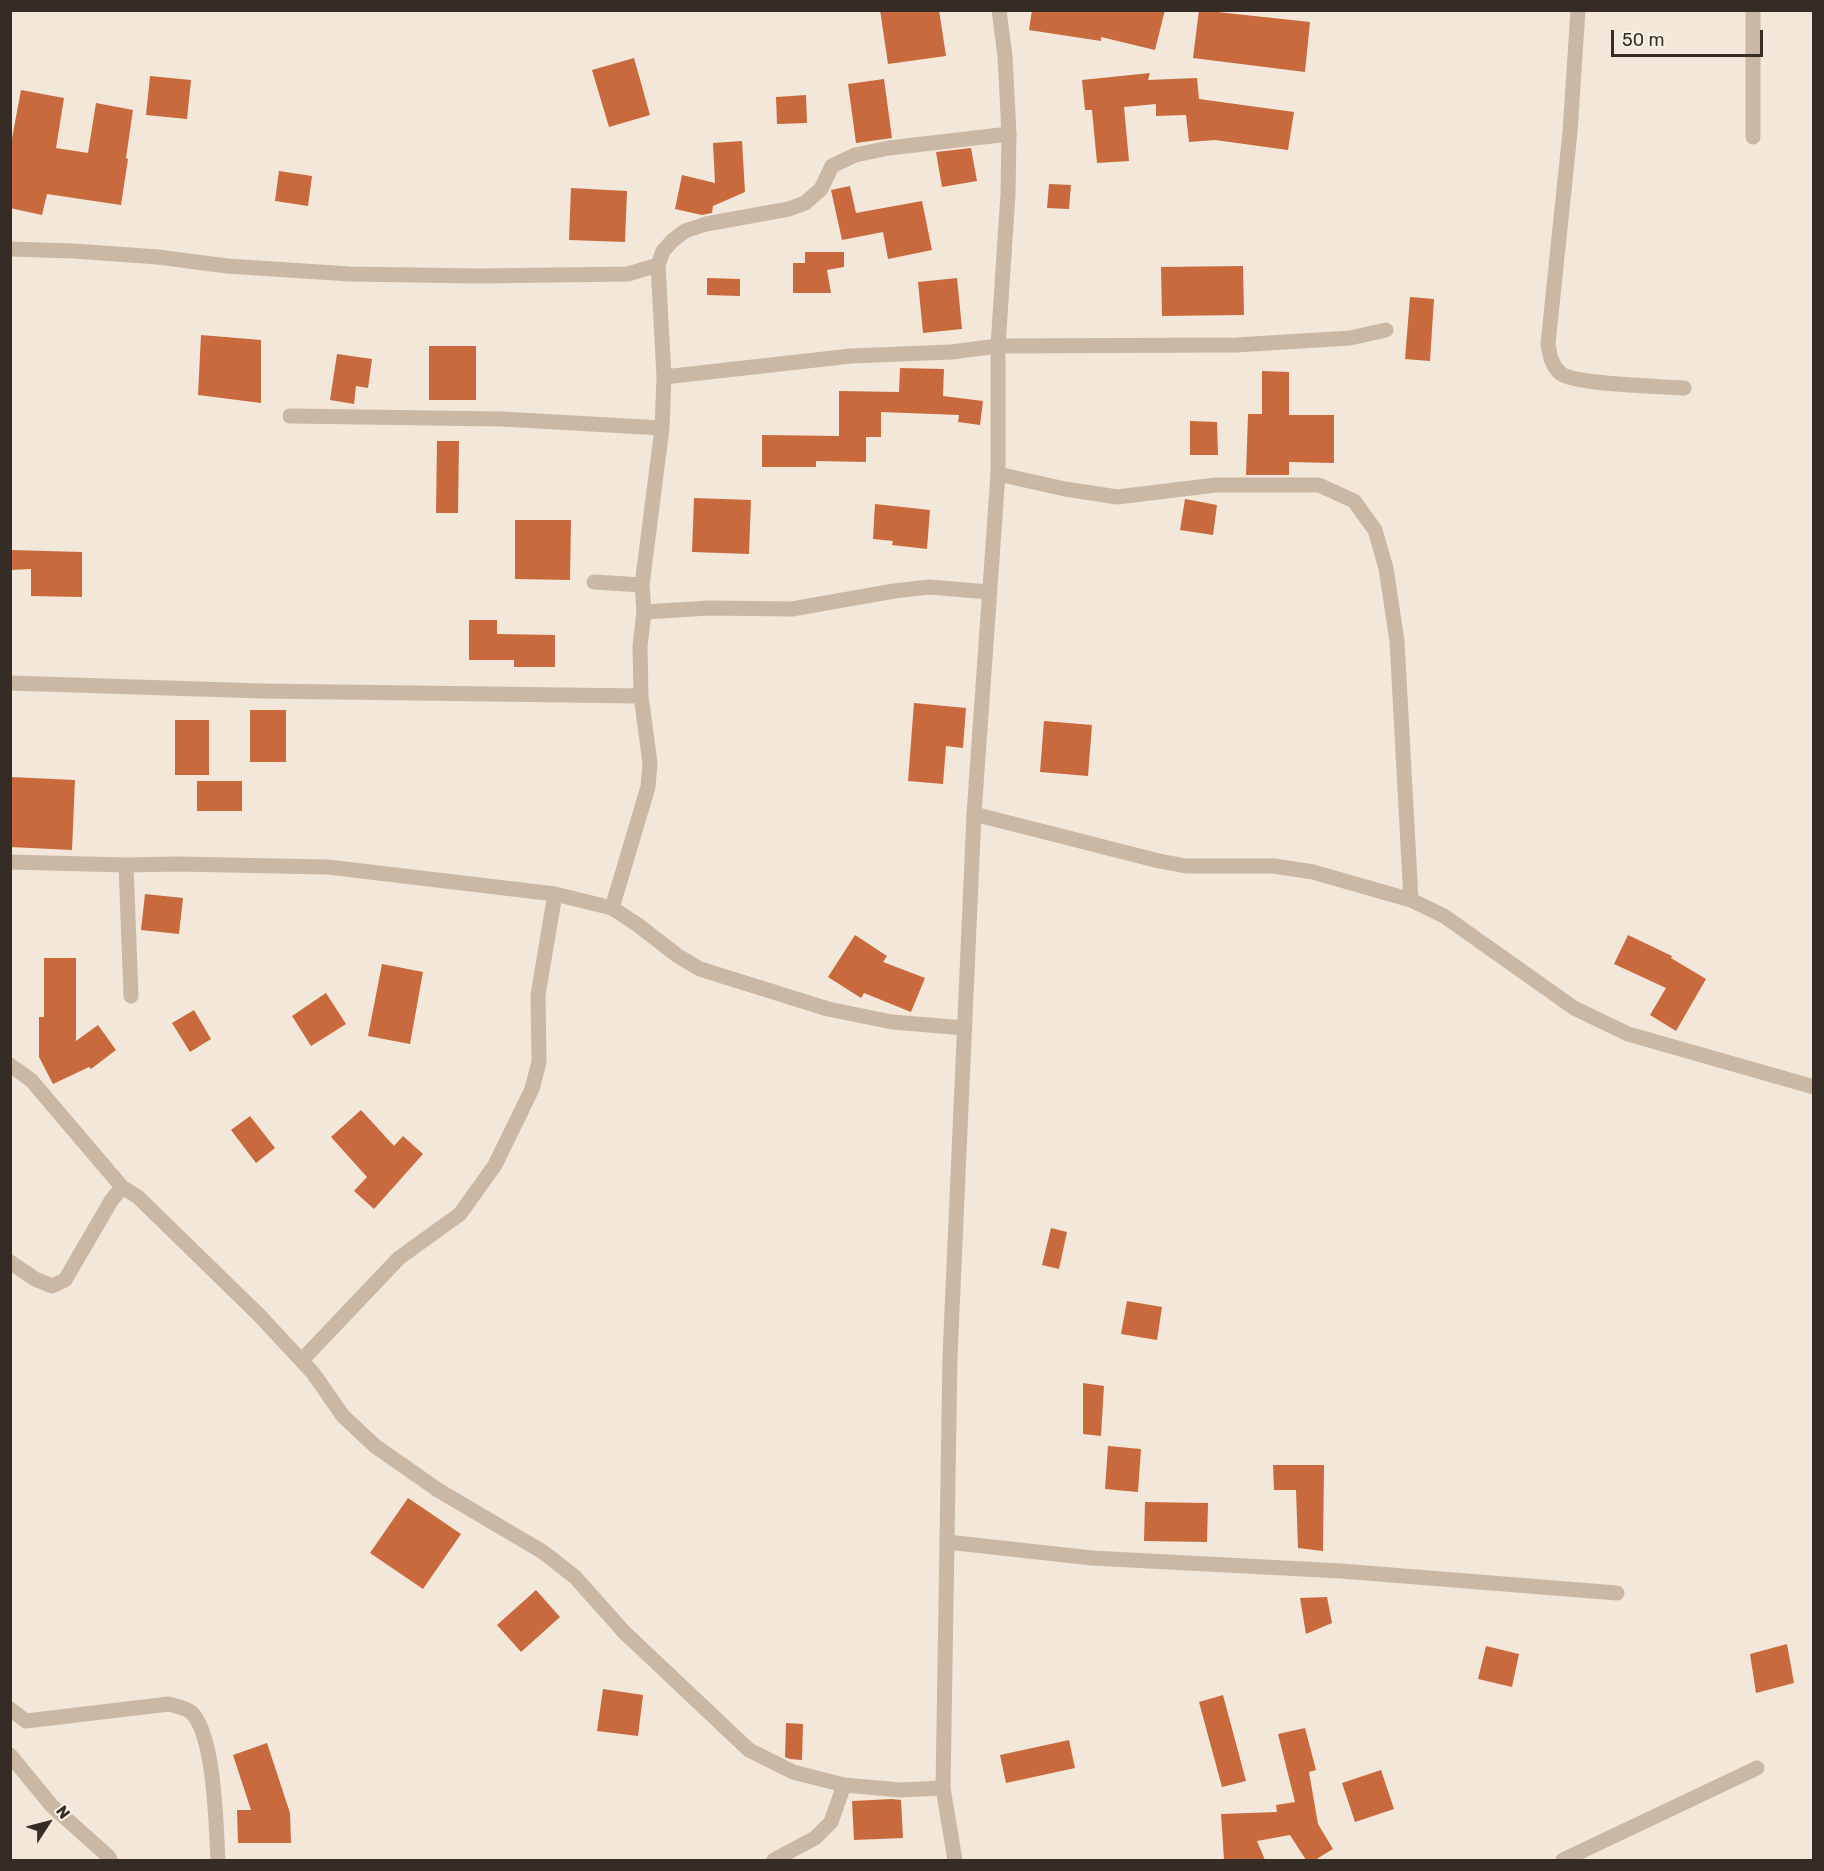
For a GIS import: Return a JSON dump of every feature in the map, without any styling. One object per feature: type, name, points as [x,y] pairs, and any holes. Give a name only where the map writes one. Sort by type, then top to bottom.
[{"type":"street","points":[[955,1860],[943,1788],[950,1356],[974,814],[998,474],[998,346],[1008,195],[1009,134],[1005,56],[999,10]]},
{"type":"street","points":[[1578,10],[1570,132],[1548,344],[1551,362],[1562,375],[1581,380],[1684,388]]},
{"type":"street","points":[[1753,10],[1753,136]]},
{"type":"street","points":[[612,908],[648,787],[650,763],[641,696],[640,646],[644,612],[642,585],[662,428],[664,377],[658,265],[663,251],[685,231],[706,224],[789,209],[805,203],[821,189],[832,166],[855,155],[890,148],[1009,134]]},
{"type":"street","points":[[10,249],[74,251],[158,257],[227,266],[350,273],[479,276],[628,274],[658,265]]},
{"type":"street","points":[[664,377],[851,356],[951,352],[998,346],[1236,345],[1350,338],[1386,330]]},
{"type":"street","points":[[290,416],[502,419],[662,428]]},
{"type":"street","points":[[998,474],[1065,489],[1117,497],[1216,485],[1319,485],[1354,501],[1375,530],[1386,568],[1397,640],[1411,900]]},
{"type":"street","points":[[594,582],[642,585]]},
{"type":"street","points":[[644,612],[709,608],[792,609],[929,587],[989,592]]},
{"type":"street","points":[[10,682],[250,691],[641,696]]},
{"type":"street","points":[[974,814],[1159,861],[1186,866],[1274,866],[1313,872],[1411,900],[1444,916],[1574,1008],[1628,1034],[1814,1087]]},
{"type":"street","points":[[10,862],[126,866],[178,864],[328,867],[555,894],[612,908],[678,956],[700,969],[828,1009],[892,1022],[965,1028]]},
{"type":"street","points":[[126,866],[131,996]]},
{"type":"street","points":[[302,1360],[399,1257],[460,1214],[495,1165],[532,1089],[539,1062],[538,995],[555,894]]},
{"type":"street","points":[[10,1065],[31,1080],[122,1186],[138,1197],[302,1360],[343,1416],[375,1446],[438,1490],[543,1552],[574,1577],[624,1632],[749,1750],[793,1772],[844,1785],[902,1790],[943,1788]]},
{"type":"street","points":[[10,1262],[35,1279],[52,1286],[64,1280],[122,1186]]},
{"type":"street","points":[[947,1542],[1092,1558],[1341,1570],[1617,1593]]},
{"type":"street","points":[[10,1709],[26,1720],[169,1704],[190,1711],[203,1730],[214,1790],[218,1860]]},
{"type":"street","points":[[10,1755],[52,1806],[110,1860]]},
{"type":"street","points":[[1563,1860],[1757,1768]]},
{"type":"street","points":[[774,1860],[815,1838],[831,1822],[844,1785]]},
{"type":"building","points":[[880,10],[939,10],[946,56],[888,64]]},
{"type":"building","points":[[1032,10],[1165,10],[1155,50],[1101,37],[1101,41],[1029,30]]},
{"type":"building","points":[[1199,10],[1310,22],[1305,72],[1193,58]]},
{"type":"building","points":[[634,58],[650,115],[609,127],[592,70]]},
{"type":"building","points":[[1150,73],[1148,80],[1197,78],[1199,99],[1294,112],[1288,150],[1215,140],[1189,142],[1186,115],[1156,116],[1156,104],[1124,107],[1129,161],[1097,163],[1092,110],[1085,110],[1082,80]]},
{"type":"building","points":[[150,76],[191,80],[187,119],[146,115]]},
{"type":"building","points":[[884,79],[892,138],[856,143],[848,84]]},
{"type":"building","points":[[21,90],[64,98],[56,148],[88,153],[96,103],[133,110],[121,205],[47,194],[42,215],[10,208],[10,149]]},
{"type":"building","points":[[806,95],[807,123],[777,124],[776,97]]},
{"type":"building","points":[[742,141],[745,192],[713,206],[712,213],[702,215],[675,209],[682,175],[715,183],[713,143]]},
{"type":"building","points":[[971,148],[977,181],[942,187],[936,152]]},
{"type":"building","points":[[279,171],[312,176],[308,206],[275,201]]},
{"type":"building","points":[[1049,184],[1071,185],[1069,209],[1047,208]]},
{"type":"building","points":[[850,186],[856,213],[922,201],[932,250],[888,259],[883,232],[842,240],[831,190]]},
{"type":"building","points":[[571,188],[627,191],[625,242],[569,240]]},
{"type":"building","points":[[805,252],[844,252],[844,267],[827,270],[831,293],[793,293],[793,263],[805,263]]},
{"type":"building","points":[[1243,266],[1244,315],[1162,316],[1161,267]]},
{"type":"building","points":[[707,278],[740,279],[740,296],[707,295]]},
{"type":"building","points":[[957,278],[962,329],[923,333],[918,282]]},
{"type":"building","points":[[1410,297],[1434,299],[1430,361],[1405,359]]},
{"type":"building","points":[[201,335],[261,340],[261,403],[198,395]]},
{"type":"building","points":[[429,346],[476,346],[476,400],[429,400]]},
{"type":"building","points":[[337,354],[372,359],[368,388],[356,386],[354,404],[330,400]]},
{"type":"building","points":[[900,368],[944,369],[943,396],[983,401],[980,425],[958,422],[959,415],[881,412],[881,437],[866,437],[866,462],[816,461],[816,467],[762,467],[762,435],[839,436],[839,391],[899,392]]},
{"type":"building","points":[[1262,371],[1289,372],[1289,415],[1334,415],[1334,463],[1289,462],[1289,475],[1246,475],[1248,414],[1262,414]]},
{"type":"building","points":[[1190,421],[1217,422],[1218,455],[1190,455]]},
{"type":"building","points":[[437,441],[459,441],[458,513],[436,513]]},
{"type":"building","points":[[694,498],[751,500],[749,554],[692,552]]},
{"type":"building","points":[[1185,499],[1217,505],[1213,535],[1180,530]]},
{"type":"building","points":[[875,504],[930,510],[927,549],[892,545],[893,541],[873,539]]},
{"type":"building","points":[[515,520],[571,520],[570,580],[515,579]]},
{"type":"building","points":[[10,550],[82,552],[82,597],[31,596],[31,569],[10,570]]},
{"type":"building","points":[[469,620],[497,620],[497,634],[555,635],[555,667],[514,667],[514,660],[469,660]]},
{"type":"building","points":[[914,703],[966,708],[963,748],[946,746],[943,784],[908,781]]},
{"type":"building","points":[[250,710],[286,710],[286,762],[250,762]]},
{"type":"building","points":[[175,720],[209,720],[209,775],[175,775]]},
{"type":"building","points":[[1044,721],[1092,725],[1088,776],[1040,772]]},
{"type":"building","points":[[10,777],[75,780],[72,850],[10,847]]},
{"type":"building","points":[[197,781],[242,781],[242,811],[197,811]]},
{"type":"building","points":[[145,894],[183,898],[179,934],[141,930]]},
{"type":"building","points":[[855,935],[887,956],[883,962],[925,978],[911,1012],[864,993],[861,998],[828,977]]},
{"type":"building","points":[[1628,935],[1672,956],[1671,958],[1706,979],[1676,1031],[1650,1015],[1666,988],[1614,964]]},
{"type":"building","points":[[44,958],[76,958],[76,1041],[98,1025],[116,1050],[91,1069],[89,1067],[53,1084],[39,1057],[39,1017],[44,1017]]},
{"type":"building","points":[[382,964],[423,972],[410,1044],[368,1036]]},
{"type":"building","points":[[326,993],[346,1024],[311,1046],[292,1016]]},
{"type":"building","points":[[194,1010],[211,1039],[190,1052],[172,1023]]},
{"type":"building","points":[[361,1110],[394,1146],[403,1136],[423,1154],[374,1209],[354,1191],[367,1177],[331,1137]]},
{"type":"building","points":[[250,1116],[275,1148],[256,1163],[231,1130]]},
{"type":"building","points":[[1051,1228],[1067,1232],[1059,1269],[1042,1265]]},
{"type":"building","points":[[1127,1301],[1162,1307],[1157,1340],[1121,1334]]},
{"type":"building","points":[[1083,1383],[1104,1386],[1101,1436],[1083,1434]]},
{"type":"building","points":[[1108,1446],[1141,1449],[1138,1492],[1105,1489]]},
{"type":"building","points":[[1273,1465],[1324,1465],[1323,1551],[1298,1548],[1296,1490],[1274,1490]]},
{"type":"building","points":[[408,1498],[461,1534],[423,1589],[370,1553]]},
{"type":"building","points":[[1145,1502],[1208,1503],[1207,1542],[1144,1541]]},
{"type":"building","points":[[536,1590],[560,1617],[521,1652],[497,1625]]},
{"type":"building","points":[[1327,1597],[1332,1623],[1306,1634],[1300,1598]]},
{"type":"building","points":[[1787,1644],[1794,1683],[1756,1693],[1750,1654]]},
{"type":"building","points":[[1486,1646],[1519,1654],[1512,1687],[1478,1679]]},
{"type":"building","points":[[603,1689],[643,1695],[638,1736],[597,1731]]},
{"type":"building","points":[[1223,1695],[1246,1781],[1222,1787],[1199,1702]]},
{"type":"building","points":[[786,1723],[803,1724],[802,1760],[785,1757]]},
{"type":"building","points":[[1305,1728],[1316,1770],[1309,1772],[1318,1824],[1333,1849],[1315,1860],[1306,1860],[1290,1835],[1257,1841],[1265,1860],[1224,1860],[1221,1814],[1277,1812],[1276,1805],[1295,1802],[1278,1734]]},
{"type":"building","points":[[1069,1740],[1075,1768],[1006,1783],[1000,1755]]},
{"type":"building","points":[[267,1743],[290,1813],[291,1843],[238,1843],[237,1810],[251,1810],[233,1755]]},
{"type":"building","points":[[1381,1770],[1394,1809],[1355,1822],[1342,1783]]},
{"type":"building","points":[[901,1800],[903,1838],[854,1840],[852,1801]]}]
